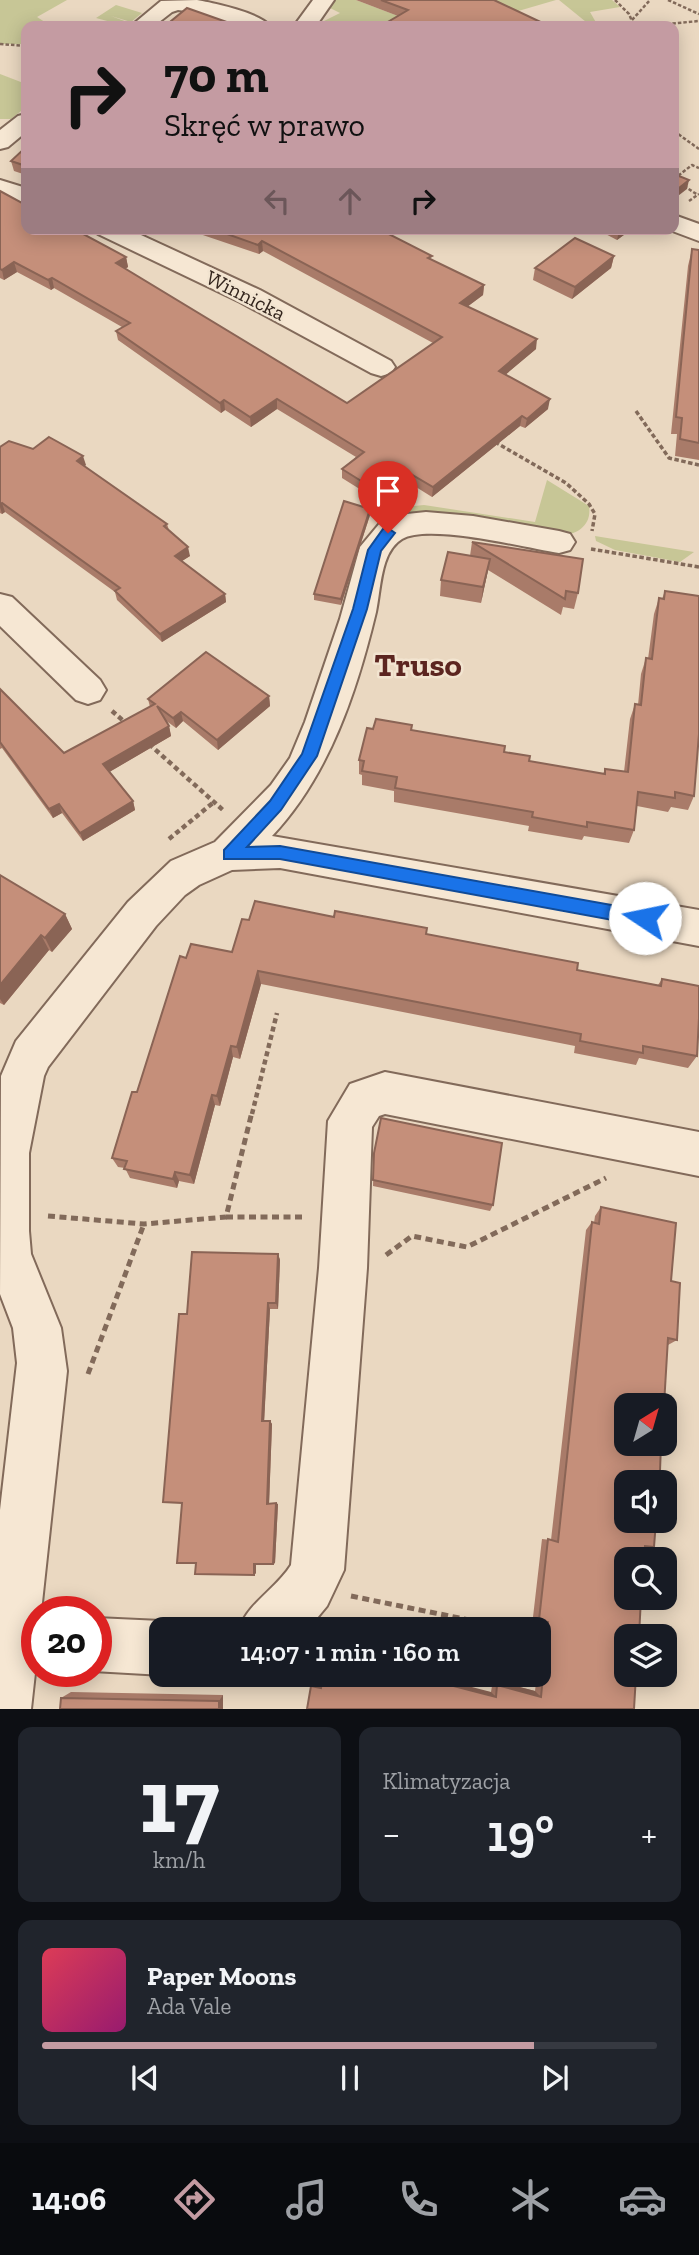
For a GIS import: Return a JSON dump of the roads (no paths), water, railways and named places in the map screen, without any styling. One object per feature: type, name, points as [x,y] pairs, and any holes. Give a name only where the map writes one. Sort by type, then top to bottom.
[{"type":"street","points":[[309,21],[324,0]]},
{"type":"street","points":[[149,21],[175,3],[198,4],[245,21]]},
{"type":"street","points":[[0,142],[21,125]]},
{"type":"street","points":[[0,187],[21,195]]},
{"type":"street","points":[[679,225],[699,233]]},
{"type":"street","name":"Winnicka","points":[[120,235],[250,296],[381,367]]},
{"type":"street","points":[[27,1596],[42,1371],[41,1339],[8,1253],[1,1212],[8,1130],[20,1078],[30,1055],[142,914],[171,883],[240,844],[282,797],[309,756],[360,609],[375,550],[388,533],[410,524],[440,523],[559,542]]},
{"type":"street","points":[[0,606],[88,690]]},
{"type":"street","points":[[240,844],[699,928]]},
{"type":"street","points":[[280,1617],[309,1588],[317,1570],[342,1268],[350,1121],[357,1107],[374,1095],[397,1095],[699,1154]]},
{"type":"street","points":[[112,1646],[149,1647]]},
{"type":"street","points":[[2,1709],[21,1652]]},
{"type":"district","name":"Truso","points":[[418,664]]}]
